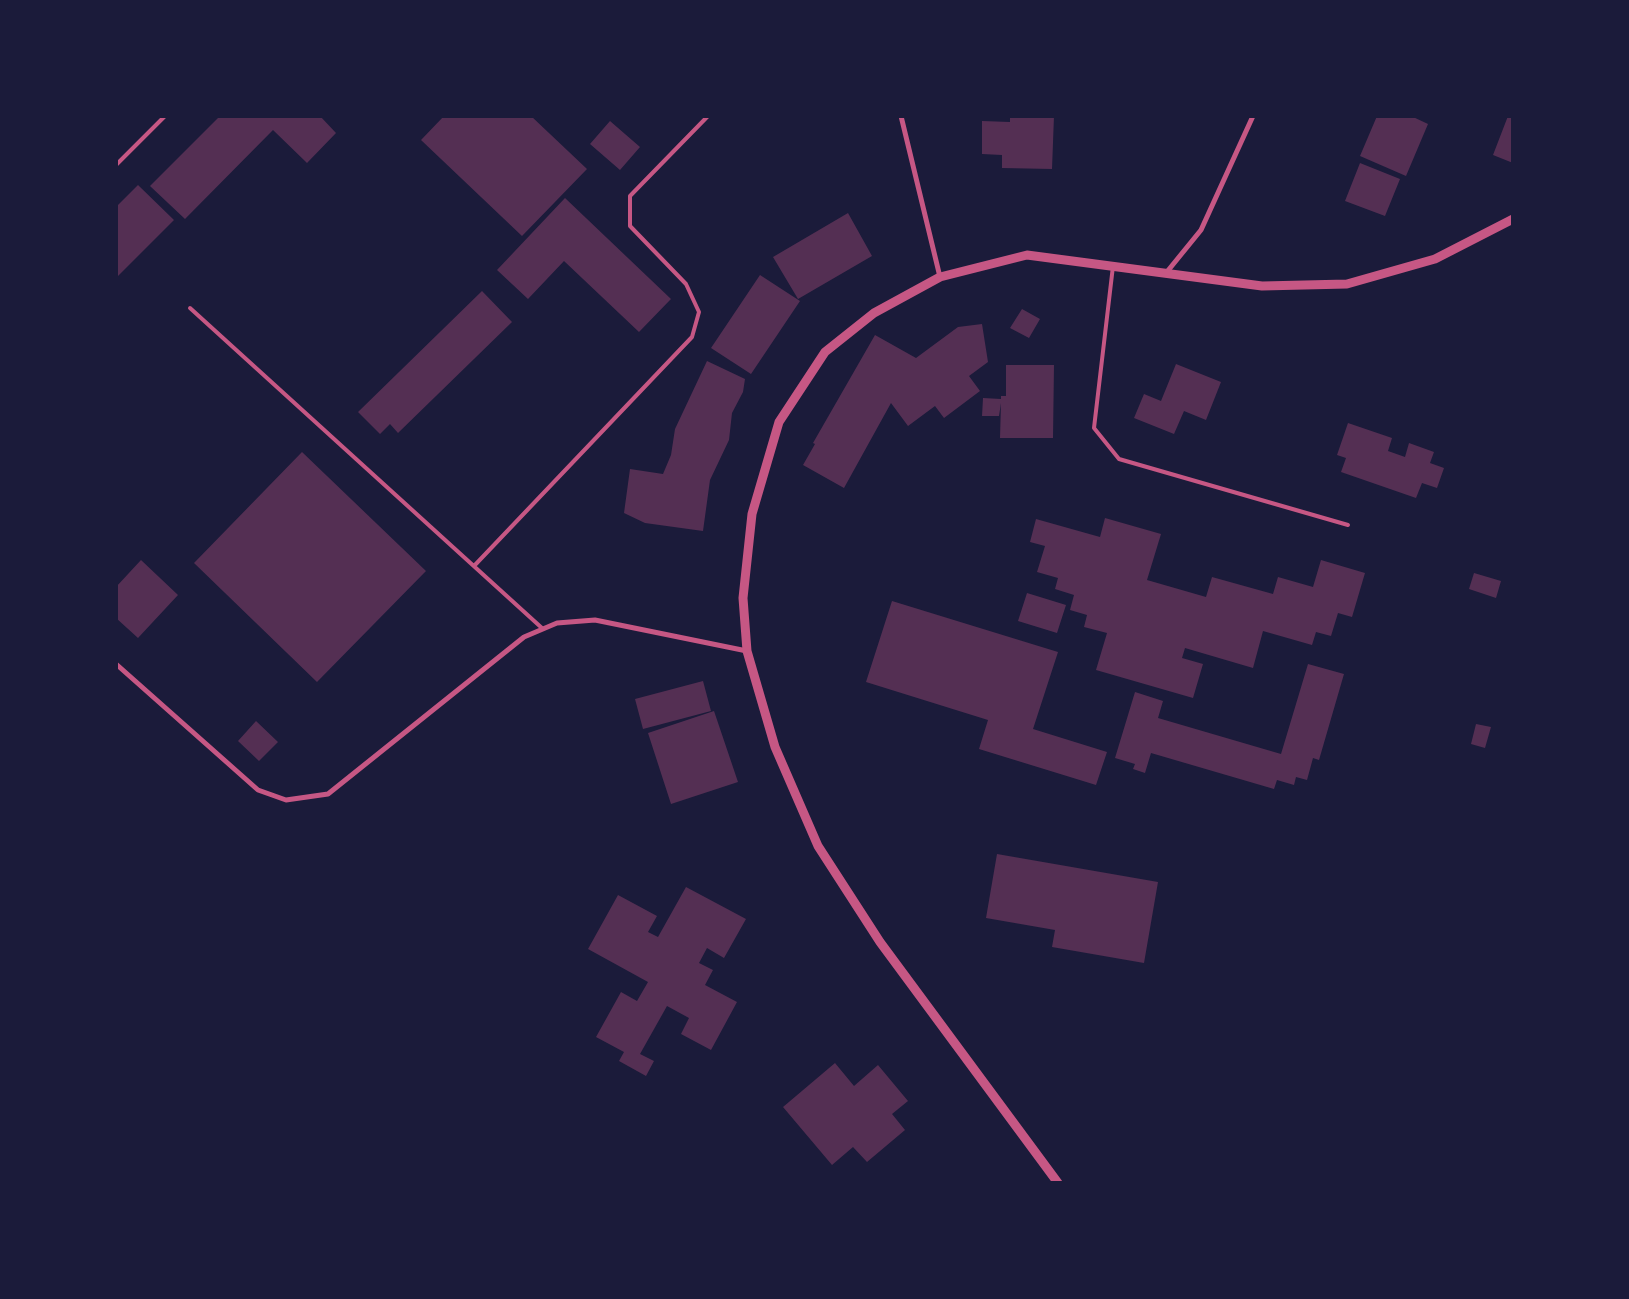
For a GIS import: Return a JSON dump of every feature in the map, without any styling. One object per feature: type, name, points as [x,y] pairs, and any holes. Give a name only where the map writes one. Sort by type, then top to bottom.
[{"type":"street","points":[[901,116],[940,277]]},
{"type":"street","points":[[1166,273],[1201,230],[1253,116]]},
{"type":"street","points":[[1058,1183],[880,942],[818,846],[775,747],[747,651],[743,598],[752,514],[778,422],[825,352],[874,313],[940,277],[1026,255],[1262,286],[1347,284],[1435,259],[1513,219]]},
{"type":"street","points":[[116,664],[258,790],[286,800],[328,794],[524,637],[557,623],[595,620],[747,651]]},
{"type":"lane","points":[[116,165],[166,116]]},
{"type":"lane","points":[[474,566],[692,337],[699,312],[686,284],[630,226],[630,196],[708,116]]},
{"type":"lane","points":[[1113,266],[1094,428],[1119,459],[1348,525]]},
{"type":"lane","points":[[190,308],[543,629]]},
{"type":"building","points":[[220,116],[320,116],[336,133],[307,163],[273,130],[185,219],[150,186]]},
{"type":"building","points":[[444,116],[531,116],[587,169],[522,236],[421,140]]},
{"type":"building","points":[[1010,116],[1054,116],[1052,169],[1002,168],[1002,155],[982,154],[982,121],[1010,122]]},
{"type":"building","points":[[1377,116],[1411,116],[1428,124],[1406,176],[1360,156]]},
{"type":"building","points":[[1508,116],[1513,116],[1513,163],[1493,155]]},
{"type":"building","points":[[610,121],[640,147],[620,170],[590,144]]},
{"type":"building","points":[[1360,163],[1400,179],[1385,216],[1345,201]]},
{"type":"building","points":[[138,185],[174,220],[116,278],[116,207]]},
{"type":"building","points":[[565,198],[671,299],[639,332],[564,261],[528,299],[497,270]]},
{"type":"building","points":[[848,213],[872,256],[798,299],[773,257]]},
{"type":"building","points":[[760,275],[800,301],[751,374],[711,348]]},
{"type":"building","points":[[482,291],[512,322],[398,433],[390,424],[380,434],[358,412]]},
{"type":"building","points":[[1022,309],[1040,319],[1029,338],[1010,328]]},
{"type":"building","points":[[982,324],[988,362],[969,376],[980,391],[944,418],[935,406],[908,426],[891,403],[844,488],[803,465],[815,444],[813,443],[875,335],[916,358],[958,327]]},
{"type":"building","points":[[707,361],[745,379],[743,392],[732,413],[729,440],[710,480],[703,531],[645,523],[624,513],[630,469],[663,474],[671,455],[675,429]]},
{"type":"building","points":[[1176,364],[1221,382],[1206,420],[1184,411],[1174,434],[1134,418],[1144,394],[1161,401]]},
{"type":"building","points":[[1006,365],[1054,365],[1053,438],[1000,438],[1001,403],[999,416],[982,416],[983,398],[1001,399],[1001,396],[1006,396]]},
{"type":"building","points":[[1348,423],[1392,438],[1388,451],[1405,457],[1409,443],[1434,452],[1430,463],[1444,468],[1437,488],[1422,483],[1416,498],[1341,472],[1346,458],[1337,455]]},
{"type":"building","points":[[302,452],[426,571],[317,682],[194,563]]},
{"type":"building","points":[[1105,518],[1161,534],[1147,580],[1206,597],[1212,577],[1273,594],[1278,577],[1313,587],[1321,560],[1365,573],[1352,617],[1338,613],[1331,636],[1316,632],[1312,645],[1263,631],[1253,668],[1185,648],[1182,658],[1203,664],[1193,698],[1096,670],[1107,633],[1084,627],[1087,615],[1070,610],[1074,595],[1055,589],[1058,578],[1037,572],[1045,546],[1030,542],[1036,519],[1100,537]]},
{"type":"building","points":[[141,560],[178,595],[138,638],[116,618],[116,587]]},
{"type":"building","points":[[1474,573],[1501,581],[1496,598],[1469,589]]},
{"type":"building","points":[[1027,593],[1066,605],[1057,633],[1018,621]]},
{"type":"building","points":[[892,601],[1058,652],[1033,729],[1107,752],[1096,785],[979,749],[988,720],[866,682]]},
{"type":"building","points":[[1308,664],[1344,674],[1319,760],[1313,758],[1307,780],[1296,777],[1294,785],[1277,780],[1274,789],[1151,753],[1145,773],[1133,769],[1135,764],[1115,758],[1135,692],[1163,701],[1158,718],[1281,754]]},
{"type":"building","points":[[703,681],[711,711],[643,729],[635,699]]},
{"type":"building","points":[[714,711],[738,782],[671,804],[648,733]]},
{"type":"building","points":[[256,721],[278,742],[259,761],[238,741]]},
{"type":"building","points":[[1476,724],[1491,727],[1485,748],[1471,744]]},
{"type":"building","points":[[997,854],[1158,882],[1144,963],[1052,947],[1055,930],[986,918]]},
{"type":"building","points":[[686,887],[746,919],[724,958],[707,948],[699,963],[713,970],[705,985],[737,1002],[711,1050],[681,1034],[689,1018],[667,1006],[640,1054],[654,1061],[646,1076],[619,1061],[624,1052],[596,1037],[621,992],[637,1001],[648,982],[588,949],[618,895],[657,916],[648,932],[658,937]]},
{"type":"building","points":[[835,1063],[854,1086],[878,1065],[908,1101],[892,1114],[905,1130],[867,1162],[853,1147],[832,1165],[783,1107]]}]
